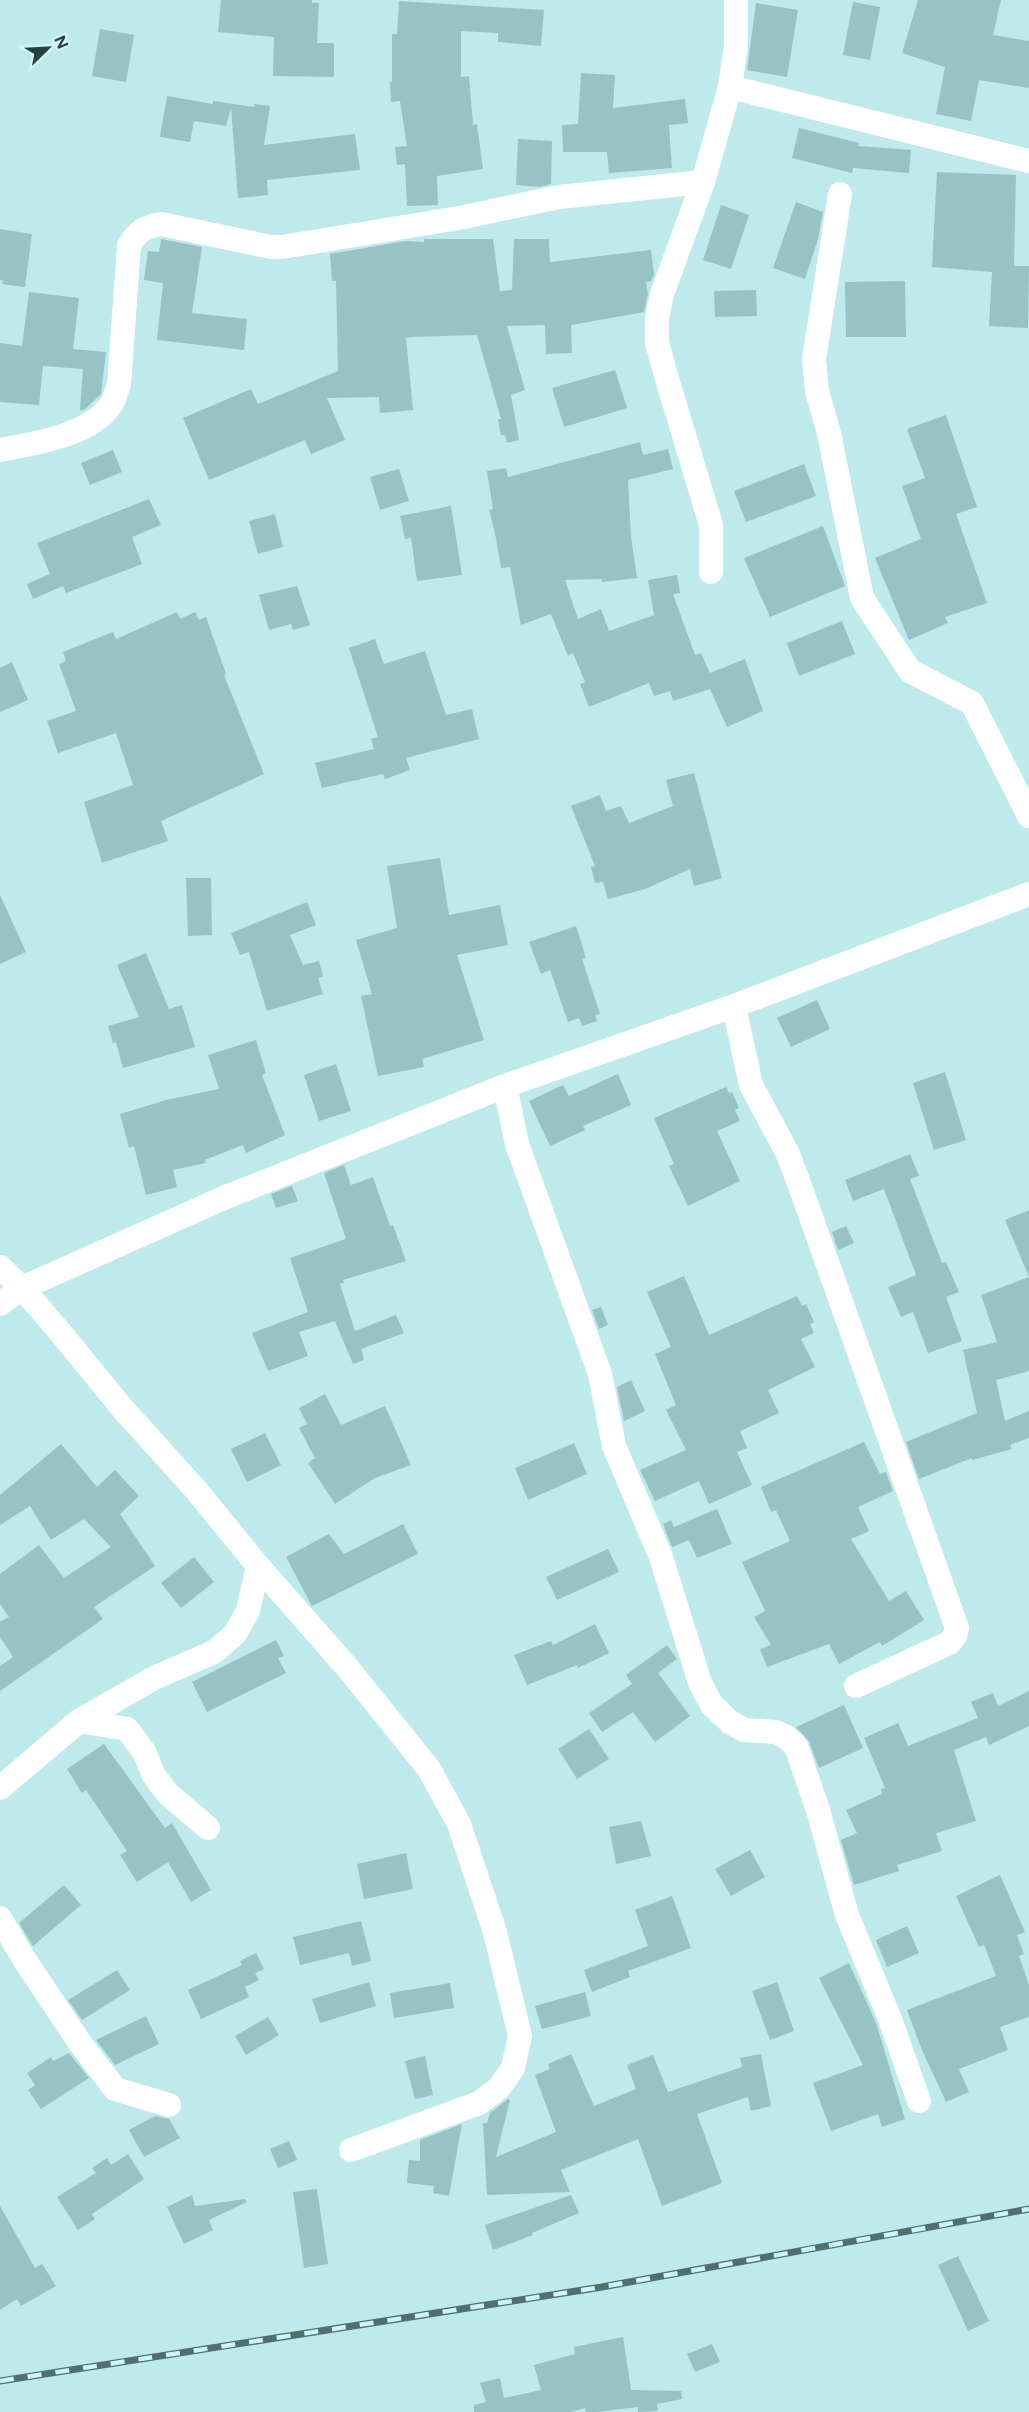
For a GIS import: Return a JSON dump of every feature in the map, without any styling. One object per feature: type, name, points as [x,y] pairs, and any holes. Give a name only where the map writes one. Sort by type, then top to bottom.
[{"type":"street","points":[[711,572],[711,525],[657,342],[657,318],[662,294],[703,182],[730,87],[736,45],[736,0]]},
{"type":"street","points":[[730,87],[1029,161]]},
{"type":"street","points":[[0,450],[42,443],[78,429],[98,418],[111,404],[118,385],[129,246],[135,234],[146,227],[161,224],[271,247],[282,247],[459,218],[559,197],[703,182]]},
{"type":"street","points":[[840,194],[814,359],[817,391],[829,433],[861,598],[910,672],[972,703],[1029,816]]},
{"type":"street","points":[[0,1304],[22,1288],[226,1197],[506,1086],[734,1006],[1029,894]]},
{"type":"street","points":[[734,1006],[751,1085],[788,1154],[957,1628],[955,1636],[949,1643],[856,1686]]},
{"type":"street","points":[[506,1086],[517,1144],[600,1374],[614,1446],[661,1557],[700,1683],[712,1705],[730,1722],[744,1730],[776,1732],[796,1746],[818,1810],[847,1915],[890,2019],[919,2101]]},
{"type":"street","points":[[0,1267],[22,1288],[123,1409],[197,1491],[258,1566],[346,1666],[429,1768],[459,1824],[495,1932],[520,2036],[513,2068],[499,2088],[478,2103],[351,2150]]},
{"type":"street","points":[[0,1788],[79,1721],[154,1678],[214,1652],[235,1634],[248,1611],[258,1566]]},
{"type":"street","points":[[79,1721],[127,1730],[145,1753],[153,1774],[167,1793],[208,1828]]},
{"type":"street","points":[[0,1918],[24,1959],[115,2089],[169,2104]]},
{"type":"building","points":[[221,0],[312,0],[312,3],[319,3],[317,43],[334,43],[334,77],[273,76],[274,37],[218,32]]},
{"type":"building","points":[[918,0],[1001,0],[993,35],[1029,41],[1029,88],[979,80],[971,121],[936,114],[945,67],[902,53]]},
{"type":"building","points":[[399,1],[544,10],[541,46],[498,42],[498,33],[461,31],[461,77],[469,76],[473,125],[477,124],[483,169],[437,176],[438,205],[407,206],[405,164],[397,165],[395,147],[407,146],[400,101],[391,102],[392,34],[397,34]]},
{"type":"building","points":[[853,2],[880,7],[870,60],[843,55]]},
{"type":"building","points":[[756,3],[798,10],[787,77],[747,70]]},
{"type":"building","points":[[100,29],[134,35],[126,82],[92,76]]},
{"type":"building","points":[[581,73],[615,75],[613,108],[685,99],[688,123],[669,125],[672,168],[609,173],[607,152],[563,152],[562,125],[578,124]]},
{"type":"building","points":[[167,96],[213,104],[213,101],[254,107],[254,104],[270,106],[264,145],[355,134],[360,170],[267,180],[268,195],[238,198],[231,108],[226,126],[194,121],[190,142],[160,137]]},
{"type":"building","points":[[799,128],[859,143],[858,146],[911,150],[909,173],[853,168],[852,173],[792,158]]},
{"type":"building","points":[[518,139],[552,141],[551,184],[539,187],[516,185]]},
{"type":"building","points":[[937,172],[1016,175],[1014,266],[1029,266],[1028,328],[989,326],[992,272],[932,267]]},
{"type":"building","points":[[796,202],[823,212],[818,239],[805,279],[773,268]]},
{"type":"building","points":[[721,205],[749,215],[731,269],[703,260]]},
{"type":"building","points":[[0,229],[32,234],[25,287],[2,284],[3,280],[0,280]]},
{"type":"building","points":[[161,239],[202,247],[192,313],[247,319],[244,350],[157,340],[163,283],[144,280],[148,251],[159,252]]},
{"type":"building","points":[[424,239],[493,239],[500,291],[512,290],[514,239],[549,239],[550,262],[651,250],[654,274],[651,281],[646,282],[648,294],[644,312],[571,325],[572,353],[546,354],[545,325],[507,326],[525,390],[511,395],[519,440],[507,443],[505,435],[501,435],[498,419],[501,419],[477,335],[412,337],[406,338],[413,410],[380,413],[379,397],[327,398],[345,440],[311,454],[305,440],[209,480],[183,418],[251,389],[258,404],[338,371],[336,281],[332,281],[330,254],[405,241],[424,242]]},
{"type":"building","points":[[905,281],[906,337],[846,337],[845,282]]},
{"type":"building","points":[[756,290],[757,316],[715,317],[714,291]]},
{"type":"building","points":[[29,292],[79,298],[73,349],[106,352],[101,394],[84,410],[80,410],[83,369],[43,366],[39,405],[0,402],[0,343],[22,346]]},
{"type":"building","points":[[615,370],[627,408],[564,427],[552,388]]},
{"type":"building","points":[[946,415],[977,507],[956,514],[987,603],[945,617],[948,623],[909,640],[875,558],[921,539],[902,486],[925,478],[907,429]]},
{"type":"building","points":[[640,442],[643,455],[668,449],[673,469],[628,480],[631,537],[637,578],[602,582],[602,579],[565,580],[578,619],[601,609],[609,631],[654,615],[648,580],[677,575],[680,593],[673,594],[695,655],[701,653],[710,673],[745,659],[763,711],[727,727],[710,689],[673,701],[670,691],[654,696],[649,683],[589,707],[580,684],[585,682],[573,653],[568,656],[551,614],[521,625],[510,567],[501,568],[489,510],[493,509],[487,471],[506,468],[508,477]]},
{"type":"building","points":[[113,450],[122,472],[90,485],[81,463]]},
{"type":"building","points":[[804,464],[816,496],[746,522],[734,491]]},
{"type":"building","points":[[399,469],[409,501],[380,510],[370,477]]},
{"type":"building","points":[[149,499],[161,525],[132,537],[142,564],[66,593],[63,586],[33,599],[27,584],[50,574],[37,543]]},
{"type":"building","points":[[451,506],[462,575],[417,581],[411,538],[405,539],[400,516]]},
{"type":"building","points":[[275,514],[283,547],[258,554],[249,521]]},
{"type":"building","points":[[823,526],[845,586],[770,617],[744,558]]},
{"type":"building","points":[[297,586],[310,625],[293,630],[291,624],[269,630],[259,595]]},
{"type":"building","points":[[177,612],[180,619],[195,612],[199,620],[206,617],[226,674],[224,675],[264,774],[161,821],[168,841],[102,863],[84,802],[133,785],[116,733],[58,753],[47,721],[76,711],[59,664],[66,661],[63,652],[113,632],[116,639]]},
{"type":"building","points":[[842,621],[855,654],[799,676],[787,643]]},
{"type":"building","points":[[375,639],[384,664],[425,651],[446,715],[472,709],[479,739],[406,758],[410,770],[385,779],[383,774],[322,788],[315,763],[374,749],[371,739],[378,737],[349,648]]},
{"type":"building","points":[[12,662],[28,700],[0,712],[0,668]]},
{"type":"building","points":[[694,773],[722,878],[694,886],[690,869],[645,889],[608,899],[603,882],[595,883],[591,867],[595,866],[571,806],[600,795],[606,811],[621,806],[629,823],[673,806],[666,780]]},
{"type":"building","points":[[440,858],[449,915],[500,905],[508,945],[457,955],[484,1040],[422,1059],[424,1067],[378,1076],[361,996],[372,994],[356,940],[397,928],[387,866]]},
{"type":"building","points":[[186,878],[211,878],[212,935],[188,936]]},
{"type":"building","points":[[0,895],[26,952],[0,964]]},
{"type":"building","points":[[307,902],[316,925],[290,935],[303,965],[319,961],[323,977],[318,978],[323,994],[267,1011],[249,952],[240,955],[231,933]]},
{"type":"building","points":[[576,926],[586,958],[582,959],[600,1014],[595,1015],[597,1021],[582,1026],[579,1018],[568,1022],[550,970],[541,974],[529,942]]},
{"type":"building","points":[[146,953],[169,1009],[182,1005],[195,1047],[123,1068],[116,1042],[113,1043],[108,1026],[139,1017],[117,965]]},
{"type":"building","points":[[817,1000],[830,1029],[791,1047],[777,1018]]},
{"type":"building","points":[[256,1040],[266,1073],[262,1075],[285,1135],[246,1153],[243,1145],[205,1160],[206,1163],[173,1170],[177,1187],[146,1195],[134,1146],[129,1148],[120,1114],[166,1100],[219,1089],[208,1055]]},
{"type":"building","points":[[336,1064],[351,1111],[319,1121],[304,1075]]},
{"type":"building","points":[[945,1072],[966,1140],[934,1150],[913,1083]]},
{"type":"building","points":[[618,1074],[631,1105],[583,1126],[585,1130],[550,1146],[529,1101],[563,1085],[569,1096]]},
{"type":"building","points":[[726,1087],[729,1093],[732,1092],[739,1108],[735,1110],[740,1121],[717,1131],[740,1181],[688,1206],[669,1166],[674,1164],[654,1118]]},
{"type":"building","points":[[910,1154],[919,1176],[910,1179],[942,1263],[946,1262],[959,1292],[946,1297],[962,1341],[928,1353],[913,1312],[901,1317],[888,1287],[916,1275],[884,1189],[853,1201],[845,1180]]},
{"type":"building","points":[[344,1165],[351,1185],[373,1177],[390,1226],[393,1225],[406,1261],[343,1280],[344,1283],[340,1284],[355,1331],[396,1315],[404,1333],[361,1349],[364,1360],[353,1364],[335,1321],[299,1332],[308,1356],[268,1371],[252,1333],[308,1312],[290,1258],[346,1239],[324,1173]]},
{"type":"building","points":[[292,1186],[298,1201],[276,1208],[271,1194]]},
{"type":"building","points":[[1029,1210],[1029,1277],[1005,1220]]},
{"type":"building","points":[[846,1226],[854,1243],[838,1250],[832,1232]]},
{"type":"building","points":[[684,1276],[709,1335],[797,1296],[802,1306],[806,1304],[814,1322],[810,1324],[814,1333],[801,1339],[815,1367],[768,1390],[779,1413],[740,1431],[747,1448],[737,1452],[752,1485],[709,1504],[699,1481],[655,1501],[640,1470],[686,1450],[666,1410],[676,1405],[655,1354],[671,1347],[647,1292]]},
{"type":"building","points":[[1029,1277],[1029,1371],[996,1380],[1005,1421],[1029,1411],[1029,1438],[1010,1445],[1012,1449],[972,1460],[972,1458],[919,1479],[906,1442],[977,1413],[963,1350],[997,1342],[981,1295]]},
{"type":"building","points":[[601,1307],[608,1325],[599,1329],[592,1310]]},
{"type":"building","points":[[631,1380],[645,1411],[624,1421],[617,1387]]},
{"type":"building","points":[[325,1394],[341,1425],[385,1406],[411,1465],[375,1478],[335,1504],[308,1463],[315,1458],[299,1428],[307,1424],[299,1408]]},
{"type":"building","points":[[265,1433],[281,1465],[247,1482],[231,1449]]},
{"type":"building","points":[[864,1442],[880,1474],[886,1472],[893,1491],[858,1507],[869,1531],[851,1539],[889,1601],[906,1591],[924,1620],[882,1646],[880,1642],[839,1664],[829,1644],[767,1667],[760,1649],[771,1645],[754,1617],[765,1611],[742,1562],[790,1541],[776,1510],[771,1512],[761,1487]]},
{"type":"building","points":[[574,1443],[587,1474],[528,1500],[515,1468]]},
{"type":"building","points":[[61,1444],[97,1487],[115,1470],[139,1496],[120,1514],[155,1566],[94,1607],[103,1619],[0,1691],[0,1666],[13,1657],[0,1637],[0,1622],[9,1617],[0,1604],[0,1574],[39,1545],[64,1578],[111,1547],[84,1519],[51,1540],[30,1506],[0,1525],[0,1495]]},
{"type":"building","points":[[717,1509],[732,1544],[697,1558],[689,1540],[672,1547],[663,1524],[671,1520],[674,1527]]},
{"type":"building","points":[[403,1524],[418,1554],[312,1606],[286,1557],[329,1534],[344,1554]]},
{"type":"building","points":[[608,1549],[619,1572],[557,1600],[546,1577]]},
{"type":"building","points":[[194,1557],[214,1582],[181,1608],[161,1583]]},
{"type":"building","points":[[595,1624],[609,1653],[578,1668],[577,1665],[527,1685],[514,1655],[551,1641],[553,1645]]},
{"type":"building","points":[[276,1640],[284,1656],[278,1658],[286,1673],[207,1712],[192,1682]]},
{"type":"building","points":[[667,1645],[677,1659],[658,1673],[690,1716],[655,1742],[633,1712],[602,1732],[589,1713],[632,1684],[626,1675]]},
{"type":"building","points":[[1029,1691],[1029,1726],[989,1745],[986,1737],[954,1750],[976,1821],[936,1833],[942,1851],[897,1865],[899,1871],[854,1885],[841,1840],[857,1833],[846,1810],[882,1794],[881,1789],[885,1788],[864,1738],[898,1723],[908,1746],[978,1718],[971,1702],[993,1693],[998,1706]]},
{"type":"building","points":[[844,1705],[863,1748],[819,1768],[809,1741],[796,1727]]},
{"type":"building","points":[[589,1729],[609,1759],[577,1779],[558,1749]]},
{"type":"building","points":[[104,1744],[165,1828],[172,1823],[211,1890],[191,1902],[168,1862],[137,1882],[120,1855],[127,1851],[86,1790],[82,1793],[67,1769]]},
{"type":"building","points":[[641,1821],[651,1856],[616,1864],[609,1827]]},
{"type":"building","points":[[750,1850],[765,1877],[731,1896],[715,1869]]},
{"type":"building","points":[[406,1853],[413,1889],[364,1899],[357,1864]]},
{"type":"building","points":[[1000,1875],[1025,1932],[1017,1935],[1024,1954],[1019,1956],[1029,1985],[1029,2017],[1000,2027],[1008,2050],[959,2069],[969,2092],[946,2102],[922,2050],[907,2010],[996,1976],[984,1945],[979,1947],[956,1896]]},
{"type":"building","points":[[64,1885],[81,1905],[33,1946],[19,1923]]},
{"type":"building","points":[[672,1896],[691,1948],[628,1971],[630,1977],[592,1992],[584,1970],[648,1946],[635,1910]]},
{"type":"building","points":[[361,1921],[371,1961],[352,1966],[349,1953],[300,1965],[293,1937]]},
{"type":"building","points":[[907,1926],[919,1953],[887,1967],[876,1940]]},
{"type":"building","points":[[256,1953],[264,1969],[255,1973],[259,1980],[245,1987],[249,1997],[201,2019],[188,1990],[242,1965],[240,1961]]},
{"type":"building","points":[[849,1963],[876,2023],[905,2119],[882,2127],[878,2114],[831,2131],[813,2083],[863,2065],[819,1978]]},
{"type":"building","points":[[117,1970],[130,1990],[82,2020],[68,2000]]},
{"type":"building","points":[[369,1982],[376,2006],[320,2023],[312,1999]]},
{"type":"building","points":[[777,1982],[794,2031],[770,2040],[752,1991]]},
{"type":"building","points":[[450,1983],[454,2008],[394,2018],[390,1993]]},
{"type":"building","points":[[585,1992],[591,2016],[542,2029],[535,2006]]},
{"type":"building","points":[[146,2016],[159,2044],[115,2065],[96,2040]]},
{"type":"building","points":[[268,2017],[279,2035],[246,2055],[235,2036]]},
{"type":"building","points":[[69,2053],[89,2078],[41,2109],[28,2090],[35,2085],[27,2073],[51,2057],[53,2061]]},
{"type":"building","points":[[571,2054],[594,2106],[636,2089],[627,2065],[653,2055],[668,2092],[742,2067],[740,2058],[761,2054],[771,2106],[751,2111],[748,2097],[697,2114],[722,2183],[662,2206],[638,2139],[561,2170],[570,2192],[487,2195],[483,2123],[487,2123],[490,2113],[508,2099],[510,2100],[496,2157],[556,2132],[535,2075],[550,2069],[548,2064]]},
{"type":"building","points":[[425,2056],[433,2095],[415,2099],[405,2061]]},
{"type":"building","points":[[155,2116],[169,2119],[180,2138],[144,2157],[129,2130]]},
{"type":"building","points":[[462,2124],[449,2196],[433,2193],[434,2186],[407,2183],[409,2160],[420,2161],[420,2140]]},
{"type":"building","points":[[289,2141],[297,2160],[278,2168],[270,2149]]},
{"type":"building","points":[[128,2154],[144,2179],[92,2214],[95,2219],[78,2230],[57,2197],[96,2173],[92,2168],[107,2158],[111,2165]]},
{"type":"building","points":[[317,2189],[328,2264],[304,2268],[293,2192]]},
{"type":"building","points":[[192,2195],[195,2206],[245,2199],[247,2202],[209,2220],[213,2230],[184,2244],[167,2207]]},
{"type":"building","points":[[571,2195],[579,2213],[532,2233],[533,2235],[493,2250],[485,2225]]},
{"type":"building","points":[[0,2206],[35,2268],[42,2264],[56,2286],[21,2306],[17,2299],[0,2310]]},
{"type":"building","points":[[958,2256],[989,2321],[968,2331],[938,2265]]},
{"type":"building","points":[[623,2337],[631,2390],[681,2391],[682,2399],[657,2404],[658,2411],[638,2412],[638,2407],[597,2412],[586,2412],[585,2408],[570,2412],[474,2412],[474,2405],[486,2402],[480,2383],[500,2378],[504,2398],[541,2390],[534,2365],[575,2354],[574,2347]]},
{"type":"building","points":[[712,2344],[720,2362],[695,2372],[687,2354]]},
{"type":"railway","points":[[0,2381],[602,2287],[1029,2209]]}]
